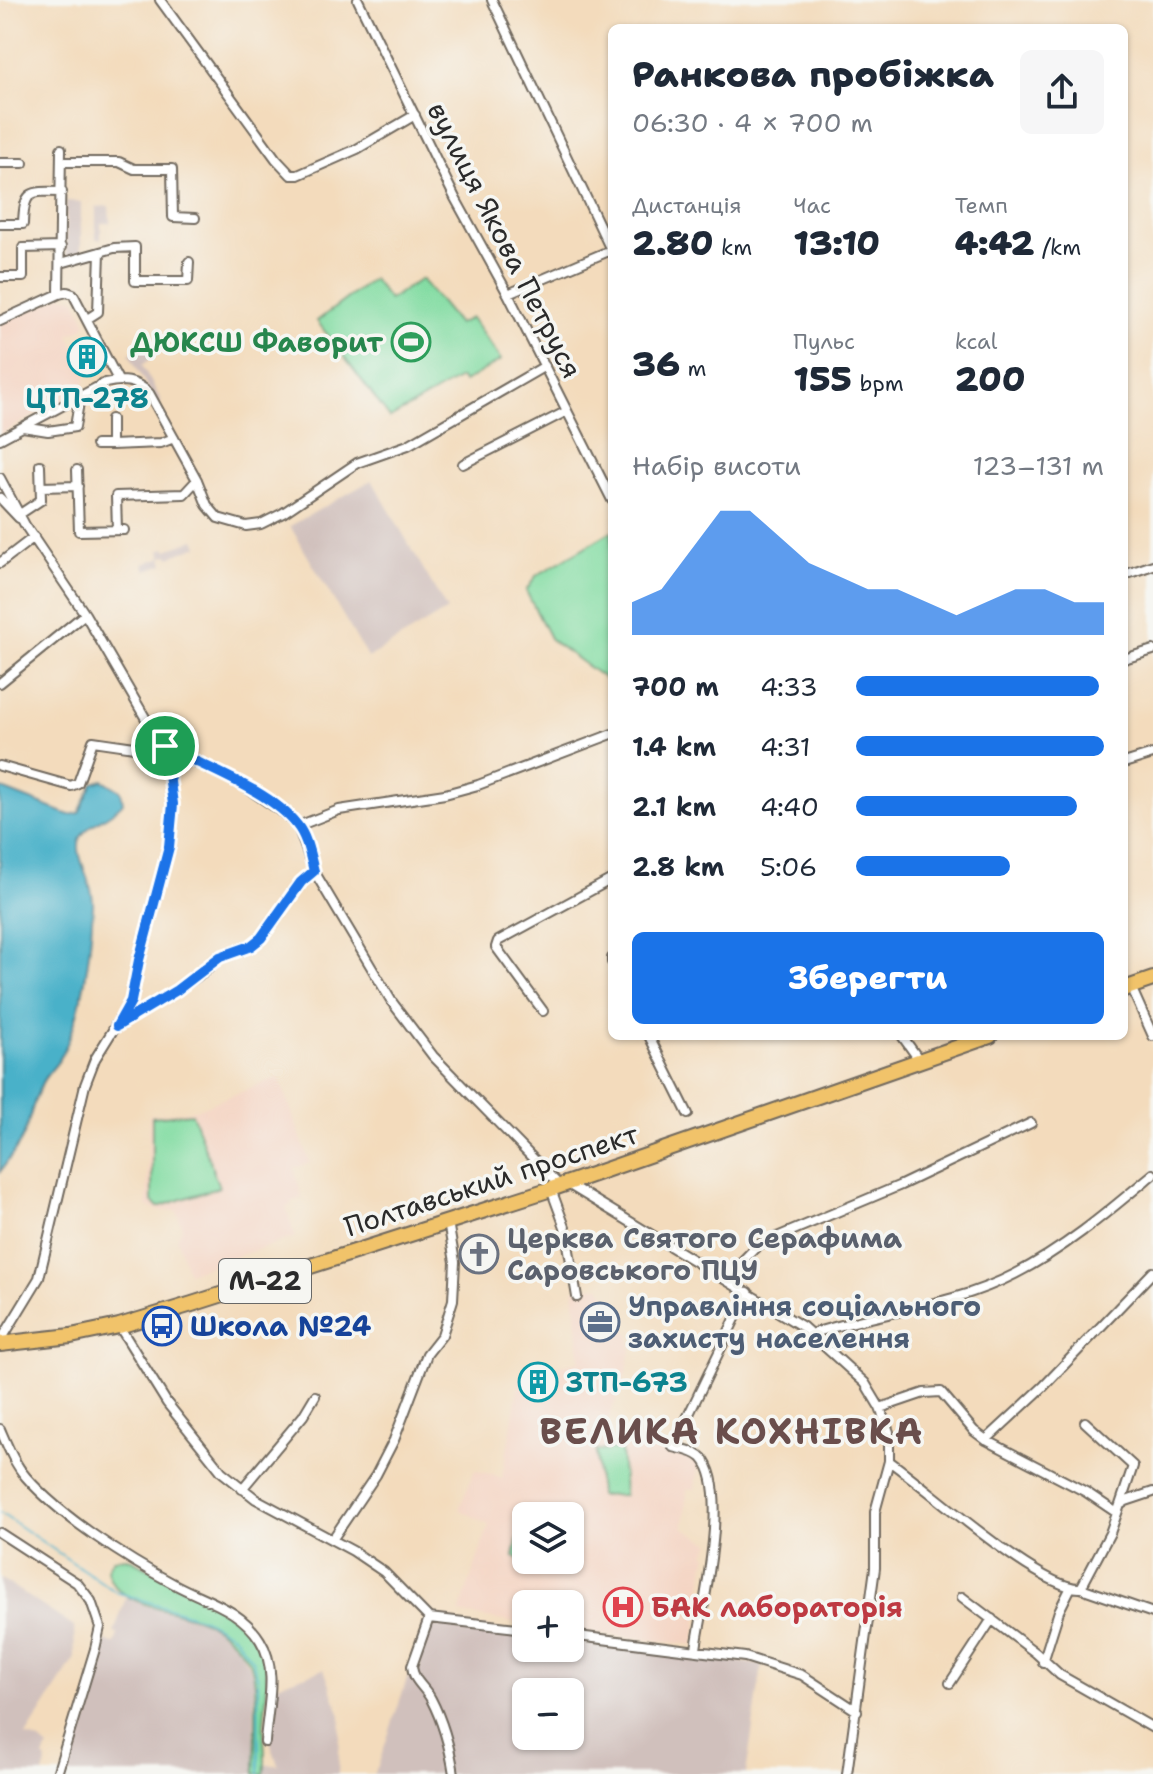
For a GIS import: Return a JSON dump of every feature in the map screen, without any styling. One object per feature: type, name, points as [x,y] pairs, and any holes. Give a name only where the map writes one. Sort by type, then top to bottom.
[{"type":"highway","points":[[1128,988],[1153,979]]},
{"type":"highway","name":"Полтавський проспект","points":[[0,1343],[71,1336],[119,1326],[560,1186],[979,1040]]},
{"type":"street","points":[[160,0],[276,159],[291,175],[298,175],[357,149],[415,115]]},
{"type":"street","name":"вулиця Якова Петруся","points":[[358,0],[455,198],[508,294],[608,492]]},
{"type":"street","points":[[492,0],[608,243]]},
{"type":"street","points":[[59,294],[61,149]]},
{"type":"street","points":[[61,162],[119,162],[134,169],[172,169],[173,217],[195,218]]},
{"type":"street","points":[[0,163],[23,163]]},
{"type":"street","points":[[0,224],[23,224],[24,203],[29,194],[36,191],[62,192]]},
{"type":"street","points":[[0,277],[23,277],[23,248],[61,247]]},
{"type":"street","points":[[61,263],[114,248],[135,247],[135,281],[188,281],[189,262]]},
{"type":"street","points":[[87,319],[98,312],[100,252]]},
{"type":"street","points":[[508,294],[608,253]]},
{"type":"street","points":[[0,321],[59,294],[73,294],[118,380]]},
{"type":"street","points":[[0,439],[80,396],[118,380],[141,386],[149,393],[197,480],[207,505],[218,518],[246,526],[261,524],[283,513],[357,463],[408,445],[545,366]]},
{"type":"street","points":[[23,427],[48,431],[75,427],[80,396]]},
{"type":"street","points":[[463,464],[567,411]]},
{"type":"street","points":[[111,419],[111,445]]},
{"type":"street","points":[[96,445],[161,443],[174,438]]},
{"type":"street","points":[[20,514],[41,500],[40,465]]},
{"type":"street","points":[[77,470],[79,531],[120,530],[116,496],[184,494],[197,480]]},
{"type":"street","points":[[0,478],[25,525]]},
{"type":"street","points":[[41,487],[78,486]]},
{"type":"street","points":[[0,498],[34,537],[85,614],[157,738],[165,746],[241,784],[298,826],[314,871],[392,1002],[454,1079],[560,1186],[748,1292],[811,1334],[865,1383],[880,1408],[889,1432],[889,1461],[875,1512],[875,1568],[847,1774]]},
{"type":"street","points":[[0,563],[34,537]]},
{"type":"street","points":[[1128,574],[1153,565]]},
{"type":"street","points":[[0,683],[85,614]]},
{"type":"street","points":[[1128,658],[1153,650]]},
{"type":"street","points":[[298,826],[339,810],[393,803],[478,785],[608,736]]},
{"type":"street","points":[[0,766],[75,786],[93,741],[141,748],[165,746]]},
{"type":"street","points":[[0,1343],[39,1278],[85,1085],[95,1059],[131,1001],[169,847],[173,804],[165,746]]},
{"type":"street","points":[[1128,762],[1153,754]]},
{"type":"street","points":[[117,1026],[167,997],[220,957],[251,946],[261,938],[301,882],[314,871]]},
{"type":"street","points":[[543,1011],[496,947],[498,941],[608,881]]},
{"type":"street","points":[[1128,990],[1153,1036]]},
{"type":"street","points":[[651,1040],[688,1114]]},
{"type":"street","points":[[905,1040],[920,1061]]},
{"type":"street","points":[[725,1279],[758,1245],[914,1179],[1031,1123]]},
{"type":"street","points":[[811,1334],[969,1292],[1014,1275],[1074,1237],[1153,1174]]},
{"type":"street","points":[[560,1186],[577,1297]]},
{"type":"street","points":[[332,1540],[376,1475],[394,1440],[427,1354],[442,1335],[453,1300],[455,1262],[448,1222]]},
{"type":"street","points":[[986,1440],[1043,1387],[1153,1272]]},
{"type":"street","points":[[696,1649],[712,1555],[714,1482],[708,1466],[699,1455],[673,1447],[748,1292]]},
{"type":"street","points":[[119,1326],[167,1403],[222,1472],[242,1489],[384,1572],[429,1618],[512,1627]]},
{"type":"street","points":[[880,1408],[924,1393],[941,1392],[974,1431],[986,1440],[1118,1509]]},
{"type":"street","points":[[242,1489],[303,1416],[315,1396]]},
{"type":"street","points":[[1081,1588],[1089,1567],[1110,1533],[1133,1466],[1085,1422]]},
{"type":"street","points":[[0,1429],[26,1476],[58,1506],[153,1572],[239,1617],[260,1640],[267,1656],[271,1680],[265,1742]]},
{"type":"street","points":[[889,1461],[996,1545],[1070,1589],[1081,1588],[1153,1613]]},
{"type":"street","points":[[1118,1509],[1126,1501],[1153,1492]]},
{"type":"street","points":[[0,1533],[77,1583],[91,1601],[100,1627],[57,1774]]},
{"type":"street","points":[[1043,1662],[1059,1611],[1070,1589]]},
{"type":"street","points":[[962,1597],[1060,1675],[1153,1728]]},
{"type":"street","points":[[429,1618],[412,1674],[430,1696],[440,1718],[454,1774]]},
{"type":"street","points":[[950,1683],[992,1619]]},
{"type":"street","points":[[584,1637],[745,1657],[802,1675],[857,1711]]},
{"type":"shaded area","points":[[66,201],[81,202],[81,256],[66,256]]},
{"type":"shaded area","points":[[109,206],[110,223],[101,223],[101,239],[96,239],[96,207]]},
{"type":"shaded area","points":[[62,296],[75,298],[87,323],[69,335],[86,374],[84,389],[0,434],[0,324]]},
{"type":"shaded area","points":[[144,345],[151,359],[142,365],[162,402],[157,405],[129,354]]},
{"type":"shaded area","points":[[372,480],[447,610],[368,658],[290,526]]},
{"type":"shaded area","points":[[195,539],[198,546],[170,557],[162,557],[160,550],[165,548],[167,550]]},
{"type":"shaded area","points":[[162,557],[164,564],[146,570],[144,564]]},
{"type":"shaded area","points":[[279,1077],[310,1163],[294,1168],[302,1198],[286,1207],[295,1237],[188,1273],[177,1239],[182,1228],[177,1211],[159,1211],[147,1206],[149,1115],[195,1110]]},
{"type":"shaded area","points":[[600,1286],[630,1336],[631,1350],[627,1371],[601,1439],[645,1445],[699,1461],[695,1489],[687,1489],[684,1528],[711,1543],[705,1553],[708,1555],[694,1645],[584,1632],[584,1590],[512,1590],[512,1622],[459,1613],[489,1525],[459,1509],[475,1470],[502,1478],[521,1372],[580,1361],[574,1289]]},
{"type":"shaded area","points":[[0,1578],[74,1627],[75,1658],[26,1736],[48,1748],[43,1774],[0,1774]]},
{"type":"shaded area","points":[[126,1597],[211,1624],[238,1647],[254,1676],[255,1774],[66,1774],[80,1720],[88,1721],[90,1711],[85,1706],[105,1641],[115,1644],[118,1634],[114,1633]]},
{"type":"shaded area","points":[[448,1623],[512,1631],[512,1662],[584,1662],[584,1641],[762,1665],[746,1774],[373,1774],[408,1676],[413,1676],[420,1668],[419,1658],[430,1629]]},
{"type":"shaded area","points":[[324,1669],[341,1716],[338,1774],[264,1774],[266,1765],[278,1765],[270,1741],[274,1686]]},
{"type":"green space","name":"ДЮКСШ Фаворит","points":[[373,279],[389,300],[421,279],[458,324],[471,318],[501,360],[464,382],[460,378],[390,418],[317,321]]},
{"type":"green space","points":[[608,533],[608,681],[551,640],[526,591],[536,576]]},
{"type":"green space","points":[[192,1113],[219,1187],[158,1207],[152,1201],[152,1117]]},
{"type":"green space","points":[[621,1449],[624,1495],[599,1496],[596,1451]]},
{"type":"green space","points":[[128,1558],[185,1587],[226,1613],[257,1642],[267,1674],[264,1774],[255,1774],[254,1678],[245,1656],[229,1637],[210,1624],[150,1606],[122,1592],[112,1582],[107,1569],[113,1559]]},
{"type":"water","points":[[103,780],[121,791],[123,803],[84,832],[79,844],[93,898],[88,964],[81,1001],[62,1055],[43,1081],[23,1137],[0,1172],[0,788],[69,815],[79,813],[93,783]]},
{"type":"waterway","points":[[0,1513],[116,1592],[204,1619],[234,1636],[252,1660],[258,1679],[259,1774]]},
{"type":"place","name":"ДЮКСШ Фаворит","points":[[411,342]]},
{"type":"place","name":"ЦТП-278","points":[[87,357]]},
{"type":"place","name":"Церква Святого Серафима Саровського ПЦУ","points":[[479,1254]]},
{"type":"place","name":"Управління соціального захисту населення","points":[[600,1322]]},
{"type":"place","name":"Школа №24","points":[[162,1326]]},
{"type":"place","name":"ЗТП-673","points":[[538,1382]]},
{"type":"place","name":"БАК лабораторія","points":[[623,1607]]},
{"type":"district","name":"ВЕЛИКА КОХНІВКА","points":[[732,1431]]},
{"type":"route","points":[[165,746],[241,784],[287,815],[303,836],[314,871],[301,882],[261,938],[251,946],[220,957],[201,974],[117,1026],[131,1001],[169,847],[173,804],[165,746]]}]
